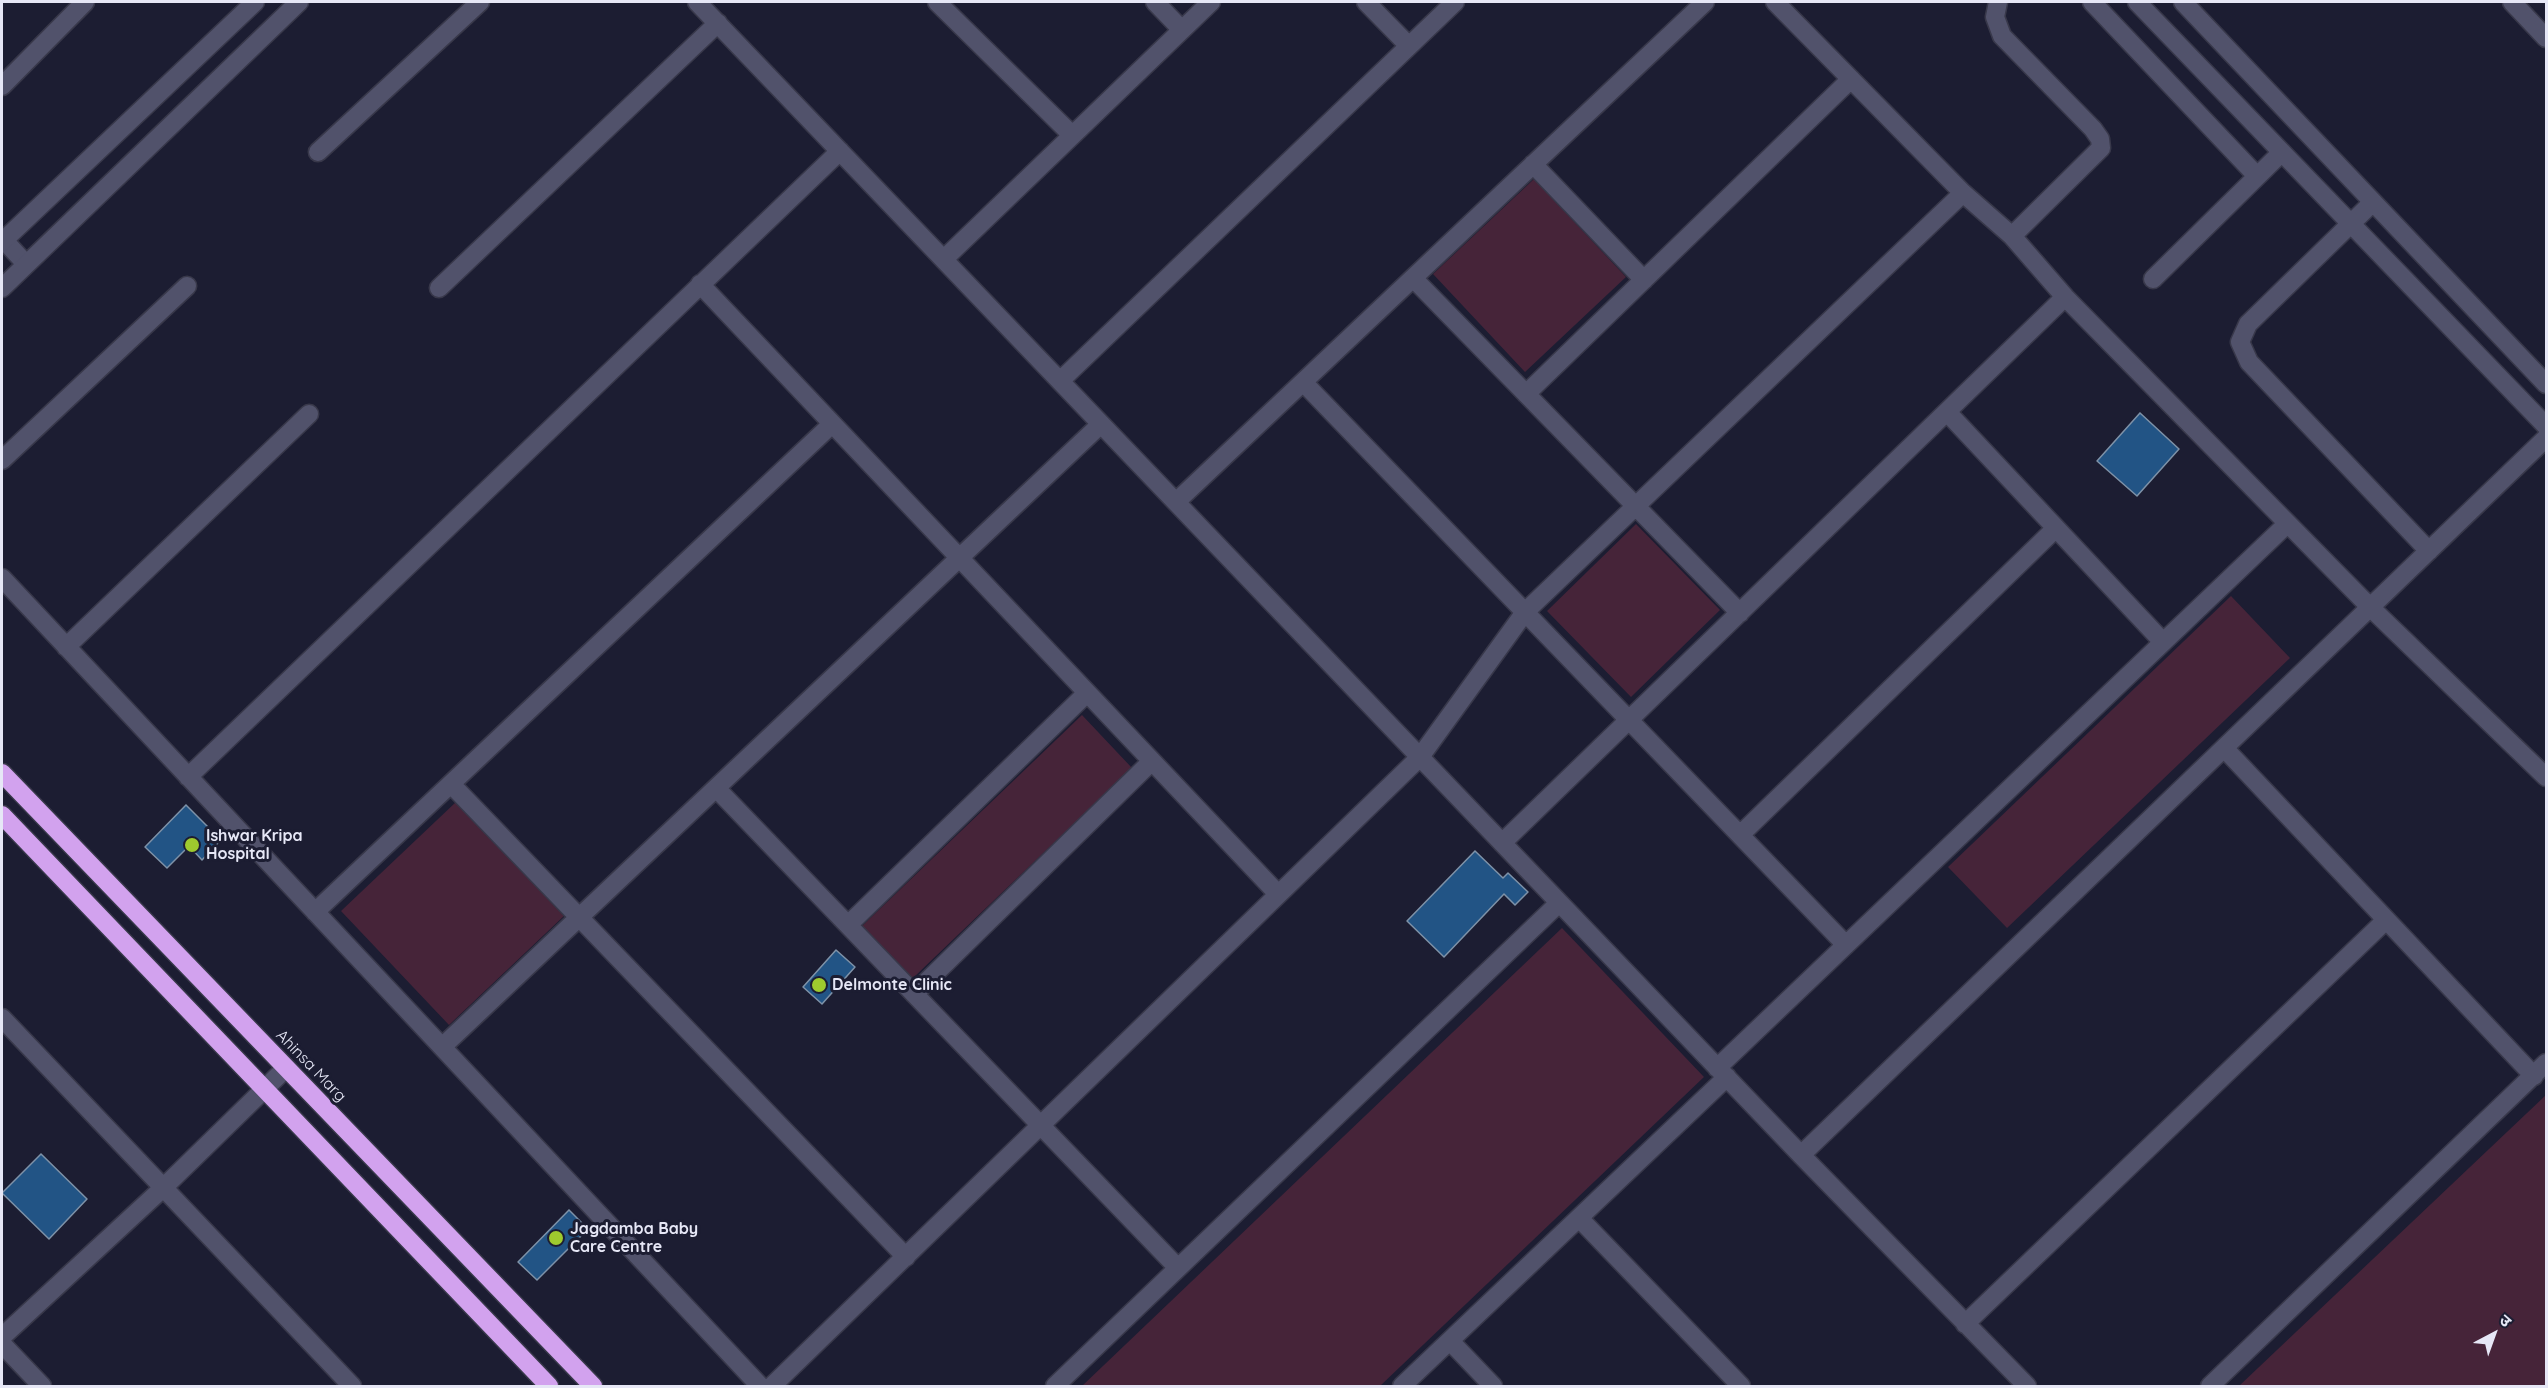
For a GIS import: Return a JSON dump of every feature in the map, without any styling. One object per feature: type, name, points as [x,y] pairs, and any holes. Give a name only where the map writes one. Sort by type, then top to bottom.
[{"type":"highway","name":"Ahinsa Marg","points":[[2,773],[593,1386]]},
{"type":"highway","points":[[2,815],[549,1386]]},
{"type":"street","points":[[2,86],[85,2]]},
{"type":"street","points":[[26,264],[2,240],[255,2]]},
{"type":"street","points":[[2,288],[299,2]]},
{"type":"street","points":[[318,152],[480,2]]},
{"type":"street","points":[[697,2],[1559,903],[2026,1386]]},
{"type":"street","points":[[937,2],[1072,135]]},
{"type":"street","points":[[1155,2],[1182,30]]},
{"type":"street","points":[[944,259],[1211,2]]},
{"type":"street","points":[[1366,2],[1409,46]]},
{"type":"street","points":[[1060,381],[1455,2]]},
{"type":"street","points":[[1176,502],[1704,2]]},
{"type":"street","points":[[1775,2],[1963,193],[2012,236],[2065,297],[2370,607],[2547,777]]},
{"type":"street","points":[[1998,2],[1995,17],[2002,36],[2093,129],[2100,139],[2101,148],[2012,236]]},
{"type":"street","points":[[2092,2],[2257,176]]},
{"type":"street","points":[[2137,2],[2547,426]]},
{"type":"street","points":[[2183,2],[2547,384]]},
{"type":"street","points":[[2512,2],[2547,38]]},
{"type":"street","points":[[439,288],[718,23]]},
{"type":"street","points":[[1526,394],[1851,79]]},
{"type":"street","points":[[188,777],[840,150]]},
{"type":"street","points":[[2153,279],[2282,152]]},
{"type":"street","points":[[1533,164],[1644,280]]},
{"type":"street","points":[[772,1386],[1420,757],[1525,612],[1963,193]]},
{"type":"street","points":[[2373,203],[2248,324],[2240,342],[2248,362],[2429,551]]},
{"type":"street","points":[[1413,278],[1740,612]]},
{"type":"street","points":[[700,284],[1278,894]]},
{"type":"street","points":[[2,460],[187,286]]},
{"type":"street","points":[[1502,843],[2065,297]]},
{"type":"street","points":[[1303,382],[1846,945]]},
{"type":"street","points":[[1947,412],[2163,642]]},
{"type":"street","points":[[66,647],[309,414]]},
{"type":"street","points":[[315,912],[832,424]]},
{"type":"street","points":[[442,1047],[1101,424]]},
{"type":"street","points":[[1801,1155],[2547,438]]},
{"type":"street","points":[[1402,1386],[1579,1218],[1846,945],[2288,524]]},
{"type":"street","points":[[1740,835],[2056,528]]},
{"type":"street","points":[[2,578],[760,1386]]},
{"type":"street","points":[[848,925],[1087,693]]},
{"type":"street","points":[[2210,1386],[2540,1070],[2386,920],[2225,749]]},
{"type":"street","points":[[914,994],[1152,761]]},
{"type":"street","points":[[451,784],[906,1257]]},
{"type":"street","points":[[716,788],[1178,1268]]},
{"type":"street","points":[[1055,1386],[1559,903]]},
{"type":"street","points":[[1965,1324],[2386,920]]},
{"type":"street","points":[[4,1025],[352,1386]]},
{"type":"street","points":[[2,1337],[163,1188],[286,1068]]},
{"type":"street","points":[[1579,1218],[1742,1386]]},
{"type":"street","points":[[1450,1341],[1493,1386]]},
{"type":"street","points":[[2,1344],[42,1386]]},
{"type":"shaded area","points":[[1534,179],[1626,277],[1525,372],[1433,274]]},
{"type":"shaded area","points":[[1636,524],[1720,610],[1631,697],[1547,611]]},
{"type":"shaded area","points":[[2231,596],[2290,658],[2007,928],[1948,867]]},
{"type":"shaded area","points":[[1082,715],[1132,768],[912,979],[862,926]]},
{"type":"shaded area","points":[[456,802],[564,916],[449,1025],[341,911]]},
{"type":"shaded area","points":[[1562,928],[1704,1077],[1380,1386],[1082,1386]]},
{"type":"shaded area","points":[[2546,1095],[2546,1386],[2239,1386]]},
{"type":"building","points":[[2140,413],[2179,449],[2137,496],[2097,461]]},
{"type":"building","points":[[186,805],[208,827],[205,830],[218,843],[202,860],[189,846],[167,868],[145,847]]},
{"type":"building","points":[[1475,851],[1503,878],[1508,873],[1528,892],[1515,905],[1504,894],[1444,957],[1407,921]]},
{"type":"building","points":[[836,950],[855,967],[822,1004],[803,987]]},
{"type":"building","points":[[41,1154],[87,1199],[49,1239],[2,1193]]},
{"type":"building","points":[[569,1210],[588,1229],[537,1280],[518,1262]]},
{"type":"place","name":"Ishwar Kripa Hospital","points":[[192,845]]},
{"type":"place","name":"Delmonte Clinic","points":[[819,985]]},
{"type":"place","name":"Jagdamba Baby Care Centre","points":[[556,1238]]}]
